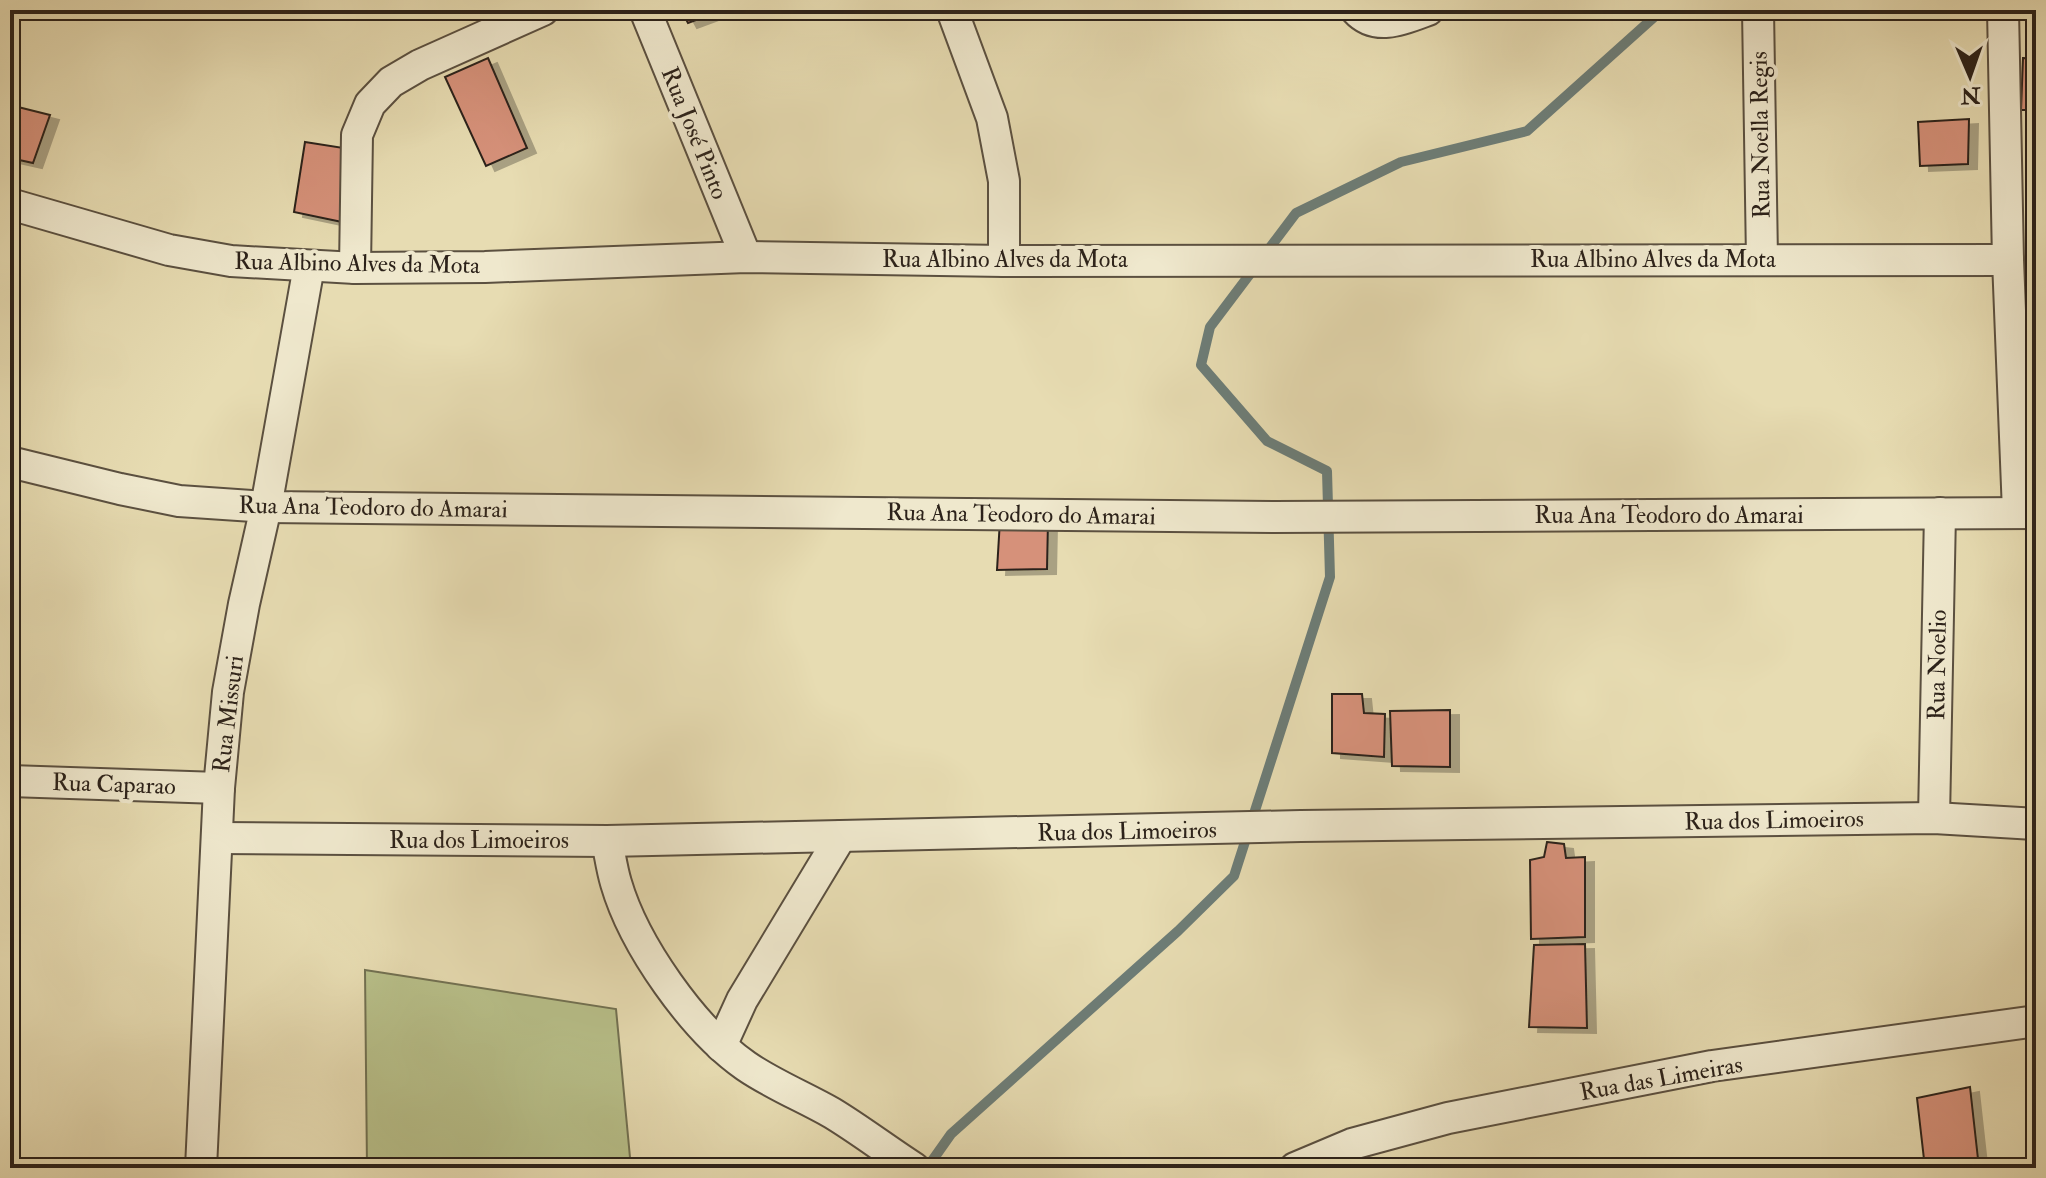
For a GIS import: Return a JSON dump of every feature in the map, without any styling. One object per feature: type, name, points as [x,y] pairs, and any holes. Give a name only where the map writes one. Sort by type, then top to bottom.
[{"type":"street","points":[[355,268],[357,135],[370,104],[391,82],[420,65],[543,10]]},
{"type":"street","name":"Rua José Pinto","points":[[645,10],[746,257]]},
{"type":"street","points":[[952,10],[992,118],[1004,181],[1004,261]]},
{"type":"street","points":[[1356,10],[1362,16],[1383,24],[1428,10]]},
{"type":"street","name":"Rua Noella Regis","points":[[1758,10],[1762,259]]},
{"type":"street","points":[[2003,10],[2008,260],[2027,512]]},
{"type":"street","name":"Rua Albino Alves da Mota","points":[[10,204],[169,250],[231,261],[355,268],[485,267],[746,257],[1004,261],[2008,260]]},
{"type":"street","name":"Rua Missuri","points":[[201,1168],[219,788],[228,692],[266,507],[309,266]]},
{"type":"street","name":"Rua Ana Teodoro do Amarai","points":[[10,462],[179,501],[266,507],[1275,517],[2027,512]]},
{"type":"street","name":"Rua Noelio","points":[[1934,818],[1940,513]]},
{"type":"street","name":"Rua Caparao","points":[[10,781],[219,788]]},
{"type":"street","name":"Rua dos Limoeiros","points":[[217,838],[607,841],[1301,826],[1934,818],[2036,824]]},
{"type":"street","points":[[721,1046],[742,1000],[841,836]]},
{"type":"street","points":[[607,841],[616,885],[633,925],[663,976],[695,1019],[747,1067],[835,1115],[907,1164]]},
{"type":"street","name":"Rua das Limeiras","points":[[1295,1168],[1352,1144],[1448,1118],[1712,1066],[2036,1021]]},
{"type":"green space","points":[[365,970],[616,1009],[631,1168],[367,1168]]},
{"type":"building","points":[[681,10],[723,10],[688,23]]},
{"type":"building","points":[[488,58],[527,148],[486,166],[445,77]]},
{"type":"building","points":[[2023,58],[2036,59],[2036,110],[2021,110]]},
{"type":"building","points":[[10,105],[50,115],[33,163],[10,158]]},
{"type":"building","points":[[1969,119],[1968,164],[1920,166],[1918,122]]},
{"type":"building","points":[[305,142],[350,149],[342,222],[294,212]]},
{"type":"building","points":[[1000,520],[1048,521],[1047,569],[997,570]]},
{"type":"building","points":[[1332,694],[1362,694],[1364,713],[1385,714],[1384,757],[1332,753]]},
{"type":"building","points":[[1450,710],[1450,767],[1392,766],[1390,711]]},
{"type":"building","points":[[1547,842],[1564,844],[1566,858],[1585,857],[1585,937],[1531,939],[1530,860],[1544,857]]},
{"type":"building","points":[[1585,944],[1587,1028],[1529,1027],[1534,945]]},
{"type":"building","points":[[1970,1087],[1979,1168],[1925,1168],[1917,1098]]},
{"type":"waterway","points":[[927,1168],[951,1134],[1178,931],[1234,876],[1330,577],[1327,471],[1267,441],[1201,365],[1210,327],[1296,213],[1401,162],[1527,131],[1662,10]]}]
